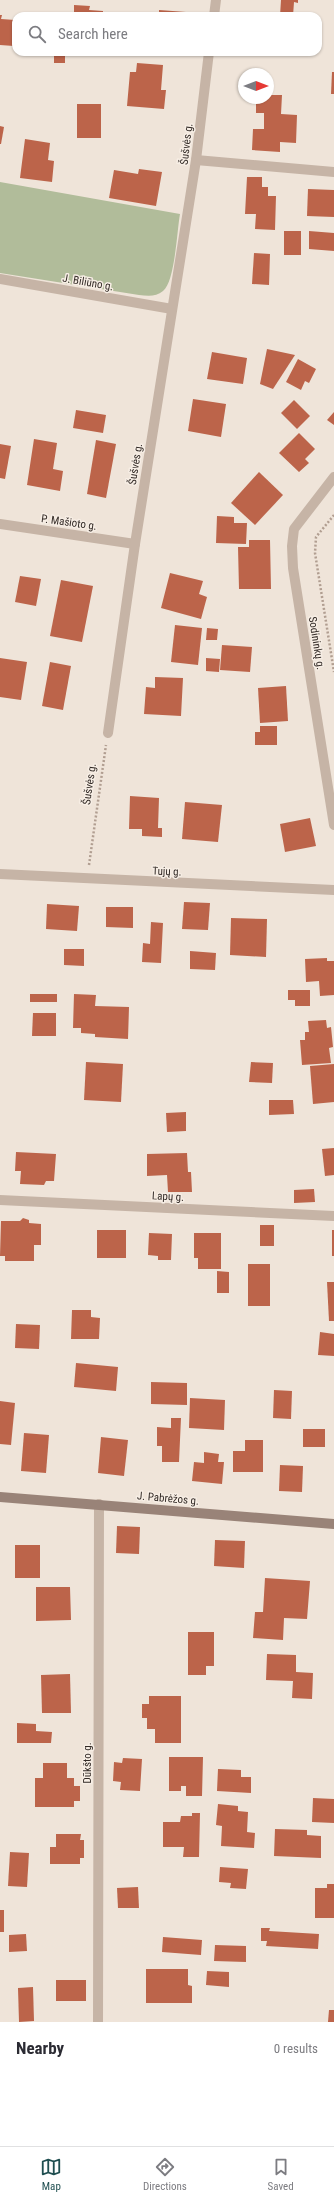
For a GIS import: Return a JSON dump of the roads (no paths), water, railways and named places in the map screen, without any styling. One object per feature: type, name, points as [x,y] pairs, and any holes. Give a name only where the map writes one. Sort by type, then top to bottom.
[{"type":"street","points":[[214,12],[216,0]]},
{"type":"street","name":"Šušvės g.","points":[[108,733],[135,544],[196,160],[209,56]]},
{"type":"street","points":[[196,160],[334,172]]},
{"type":"street","name":"J. Biliūno g.","points":[[0,279],[172,309]]},
{"type":"street","name":"Sodininkų g.","points":[[334,477],[294,529],[292,546],[293,568],[334,825]]},
{"type":"street","name":"P. Mašioto g.","points":[[0,524],[135,544]]},
{"type":"street","name":"Tujų g.","points":[[0,874],[334,890]]},
{"type":"street","name":"Lapų g.","points":[[0,1200],[334,1216]]},
{"type":"street","name":"J. Pabrėžos g.","points":[[0,1497],[334,1524]]},
{"type":"street","name":"Dūkšto g.","points":[[98,2022],[99,1504]]}]
